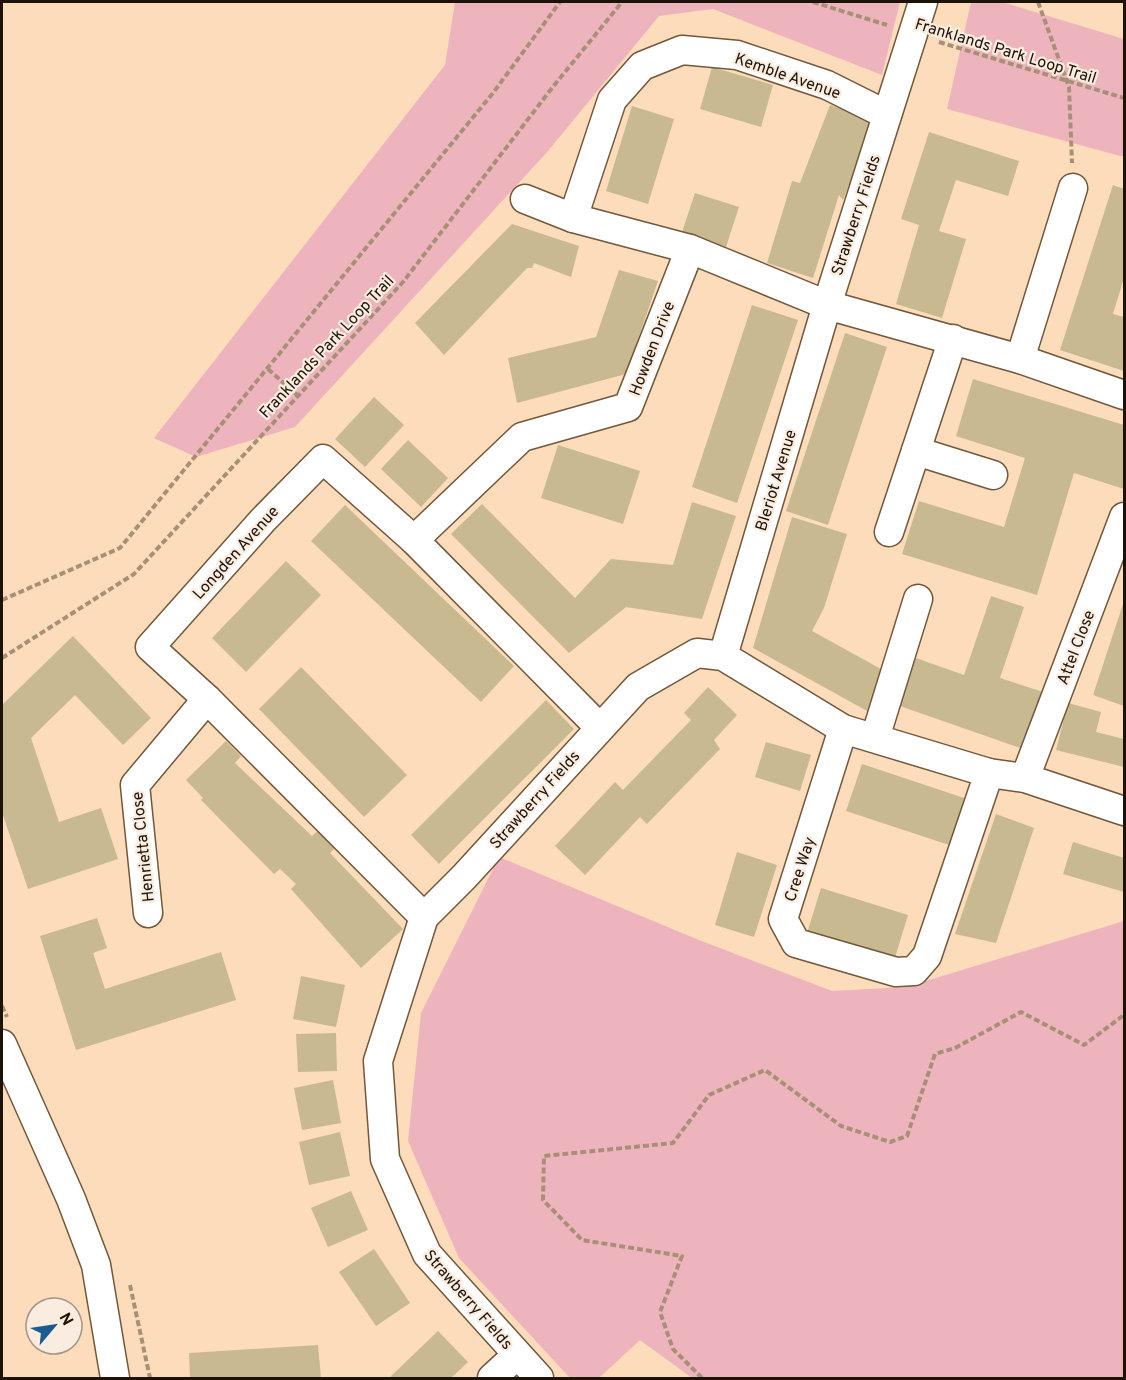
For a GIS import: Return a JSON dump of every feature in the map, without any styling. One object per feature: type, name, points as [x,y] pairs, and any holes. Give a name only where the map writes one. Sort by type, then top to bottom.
[{"type":"street","name":"Strawberry Fields","points":[[827,305],[923,2]]},
{"type":"street","name":"Kemble Avenue","points":[[573,218],[612,100],[642,66],[682,50],[737,55],[827,85],[887,115]]},
{"type":"street","points":[[1020,359],[1073,189]]},
{"type":"street","points":[[525,199],[573,218],[690,249],[827,305],[1020,359],[1125,395]]},
{"type":"street","name":"Howden Drive","points":[[414,540],[522,436],[628,407],[690,249]]},
{"type":"street","name":"Bleriot Avenue","points":[[723,656],[827,305]]},
{"type":"street","points":[[889,532],[953,339]]},
{"type":"street","points":[[916,451],[993,475]]},
{"type":"street","name":"Longden Avenue","points":[[424,917],[207,699],[150,646],[263,520],[323,459],[414,540],[599,727]]},
{"type":"street","name":"Attel Close","points":[[1025,778],[1125,517]]},
{"type":"street","points":[[874,738],[918,599]]},
{"type":"street","name":"Strawberry Fields","points":[[539,1378],[427,1254],[385,1159],[378,1061],[424,917],[464,877],[638,687],[697,653],[723,656],[843,729],[989,773],[1025,778],[1125,810]]},
{"type":"street","name":"Henrietta Close","points":[[148,913],[135,785],[207,699]]},
{"type":"street","name":"Cree Way","points":[[843,729],[783,919],[796,943],[896,972],[914,971],[927,956],[989,773]]},
{"type":"street","points":[[2,1044],[71,1199],[96,1265],[115,1378]]},
{"type":"street","points":[[492,1378],[517,1355]]},
{"type":"path","points":[[2,600],[120,548],[493,93],[560,2]]},
{"type":"path","name":"Franklands Park Loop Trail","points":[[2,658],[134,574],[403,282],[544,97],[622,2]]},
{"type":"path","name":"Franklands Park Loop Trail","points":[[813,2],[1125,98]]},
{"type":"path","points":[[1038,2],[1067,81],[1073,189]]},
{"type":"path","points":[[268,369],[297,395]]},
{"type":"path","points":[[702,1378],[673,1349],[660,1312],[682,1256],[582,1240],[543,1200],[544,1156],[673,1143],[710,1095],[765,1070],[841,1126],[890,1142],[907,1136],[935,1054],[955,1048],[1021,1012],[1084,1045],[1125,1015]]},
{"type":"shaded area","points":[[455,2],[900,2],[882,75],[713,9],[659,16],[548,151],[295,427],[196,457],[154,438],[445,65]]},
{"type":"shaded area","points":[[971,2],[1002,2],[1124,39],[1124,157],[947,109]]},
{"type":"shaded area","points":[[499,857],[699,940],[832,991],[906,987],[1124,921],[1124,1378],[692,1378],[640,1340],[599,1378],[570,1378],[459,1258],[408,1141],[421,1013]]},
{"type":"building","points":[[712,67],[773,85],[761,127],[700,109]]},
{"type":"building","points":[[830,105],[873,121],[843,200],[839,195],[813,278],[767,263],[792,181],[800,183]]},
{"type":"building","points":[[632,106],[674,119],[648,204],[606,191]]},
{"type":"building","points":[[929,132],[1019,161],[1008,196],[956,180],[939,231],[966,239],[942,318],[896,304],[919,225],[901,219]]},
{"type":"building","points":[[1113,185],[1124,189],[1124,278],[1113,314],[1124,317],[1124,371],[1060,350]]},
{"type":"building","points":[[695,193],[739,207],[726,247],[682,232]]},
{"type":"building","points":[[512,224],[579,246],[571,277],[534,263],[532,268],[527,268],[444,355],[415,323]]},
{"type":"building","points":[[619,270],[658,281],[626,374],[517,403],[508,358],[596,337]]},
{"type":"building","points":[[752,305],[798,320],[737,503],[692,487]]},
{"type":"building","points":[[845,333],[887,347],[828,525],[786,511]]},
{"type":"building","points":[[973,379],[1124,425],[1124,489],[1074,473],[1037,595],[902,554],[919,501],[1004,527],[1025,458],[956,436]]},
{"type":"building","points":[[374,397],[404,425],[365,467],[335,439]]},
{"type":"building","points":[[408,440],[448,478],[421,507],[381,469]]},
{"type":"building","points":[[558,445],[640,471],[623,524],[541,498]]},
{"type":"building","points":[[692,502],[736,516],[702,619],[626,607],[569,653],[451,534],[482,504],[575,598],[611,559],[673,565]]},
{"type":"building","points":[[345,505],[514,666],[481,702],[311,541]]},
{"type":"building","points":[[792,517],[847,534],[824,608],[812,631],[890,674],[869,712],[753,648]]},
{"type":"building","points":[[286,561],[321,595],[246,672],[212,638]]},
{"type":"building","points":[[991,596],[1024,607],[1000,678],[1043,692],[1023,749],[897,705],[913,657],[964,675]]},
{"type":"building","points":[[1124,601],[1124,706],[1093,695]]},
{"type":"building","points":[[73,636],[151,718],[123,745],[75,695],[31,738],[59,822],[101,808],[118,859],[28,889],[2,812],[2,705]]},
{"type":"building","points":[[301,667],[407,775],[364,817],[259,709]]},
{"type":"building","points":[[708,687],[737,715],[714,740],[720,749],[647,824],[640,817],[585,875],[555,846],[615,782],[623,790],[691,720],[684,713]]},
{"type":"building","points":[[546,700],[574,729],[439,864],[411,835]]},
{"type":"building","points":[[1068,703],[1101,712],[1096,732],[1124,739],[1124,767],[1056,750]]},
{"type":"building","points":[[226,741],[241,756],[235,763],[312,836],[322,827],[338,845],[330,853],[403,929],[361,968],[291,889],[296,884],[280,869],[274,874],[201,800],[203,798],[186,780]]},
{"type":"building","points":[[766,742],[811,755],[800,791],[755,777]]},
{"type":"building","points":[[862,764],[967,799],[952,846],[846,811]]},
{"type":"building","points":[[996,814],[1034,828],[996,943],[955,934]]},
{"type":"building","points":[[1073,842],[1124,858],[1124,892],[1063,874]]},
{"type":"building","points":[[737,852],[777,865],[754,937],[715,925]]},
{"type":"building","points":[[821,888],[908,915],[894,961],[807,933]]},
{"type":"building","points":[[97,918],[107,948],[93,953],[105,989],[221,952],[236,1000],[76,1050],[40,936]]},
{"type":"building","points":[[301,976],[345,985],[336,1027],[293,1019]]},
{"type":"building","points":[[336,1033],[337,1071],[298,1072],[296,1034]]},
{"type":"building","points":[[333,1080],[341,1123],[302,1130],[294,1088]]},
{"type":"building","points":[[340,1132],[350,1176],[309,1185],[299,1142]]},
{"type":"building","points":[[351,1191],[368,1230],[328,1247],[311,1208]]},
{"type":"building","points":[[374,1249],[410,1303],[376,1326],[339,1272]]},
{"type":"building","points":[[438,1331],[468,1362],[451,1378],[389,1378]]},
{"type":"building","points":[[318,1345],[321,1378],[190,1378],[189,1353]]}]
